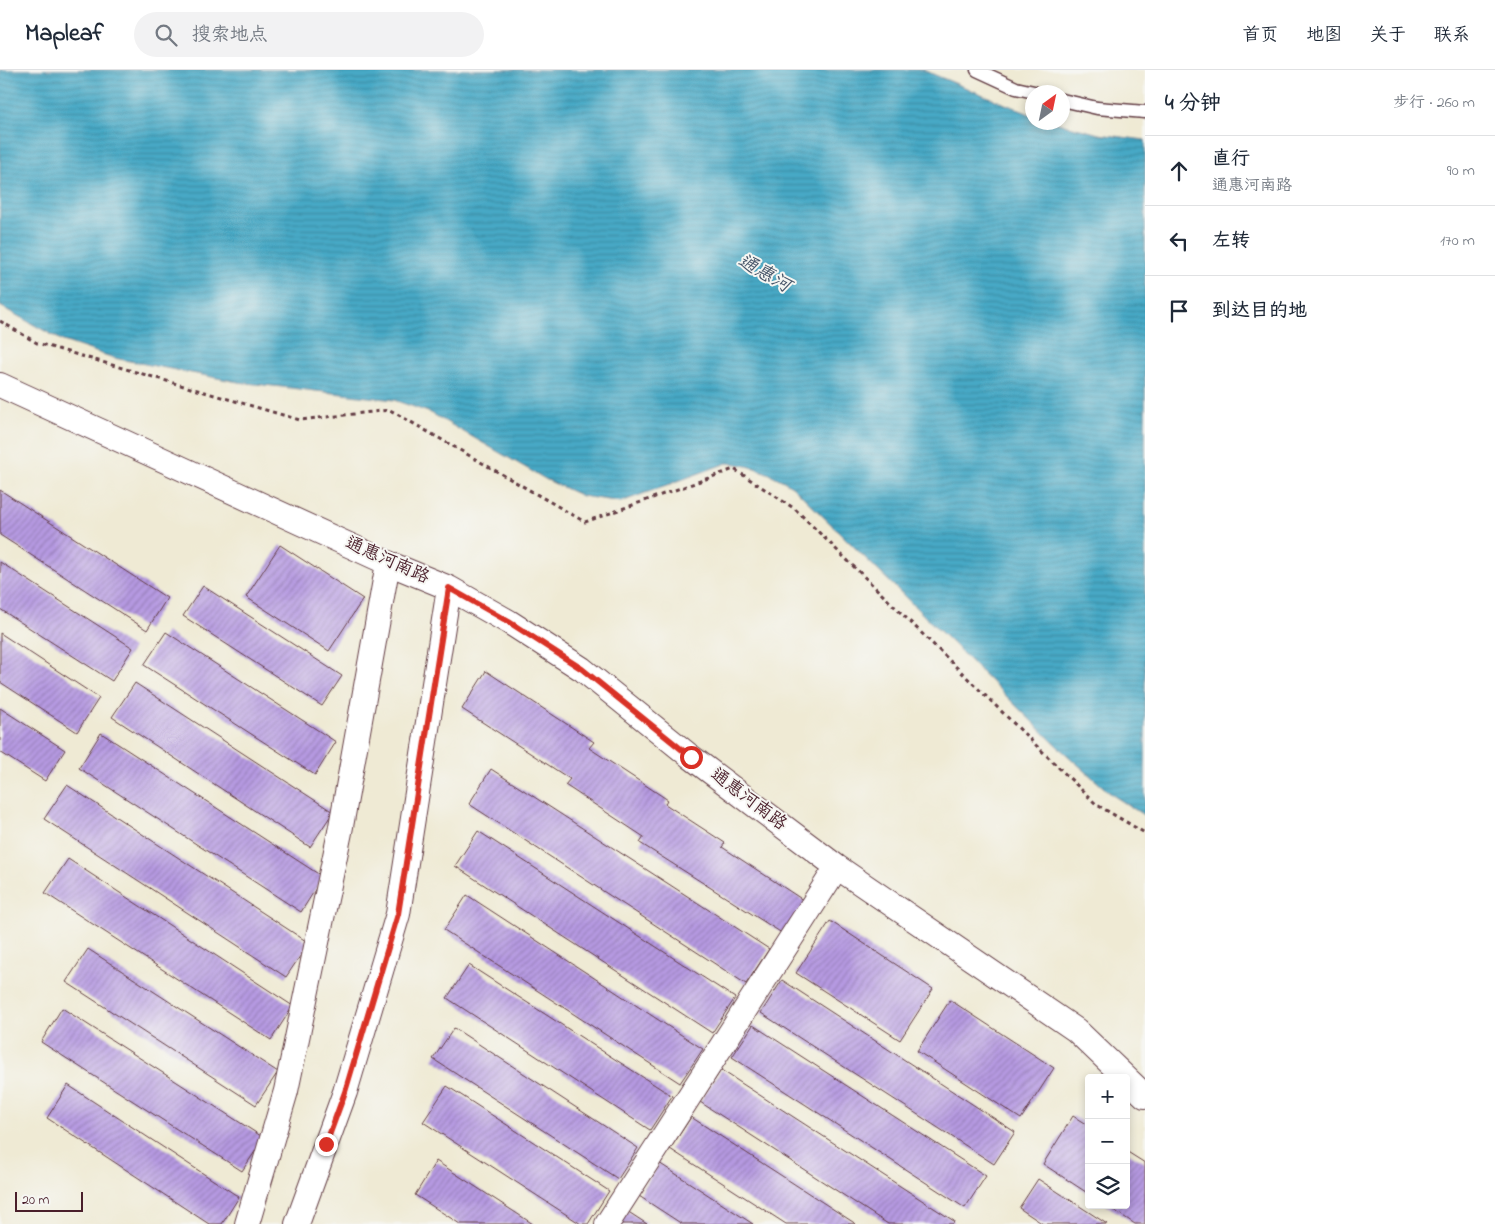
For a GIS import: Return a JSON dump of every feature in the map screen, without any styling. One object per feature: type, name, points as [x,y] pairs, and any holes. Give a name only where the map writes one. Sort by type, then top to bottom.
[{"type":"street","name":"通惠河南路","points":[[0,385],[388,563],[449,588],[509,622],[582,669],[691,757],[837,868],[1076,1030],[1122,1074]]},
{"type":"street","points":[[247,1224],[286,1091],[340,832],[388,563]]},
{"type":"street","points":[[297,1224],[345,1092],[398,914],[449,588]]},
{"type":"street","points":[[607,1224],[837,868]]},
{"type":"street","name":"通惠河南路","points":[[1130,1082],[1145,1096]]},
{"type":"lane","points":[[976,70],[1016,88],[1025,90]]},
{"type":"lane","points":[[1070,102],[1097,108],[1145,112]]},
{"type":"path","points":[[0,321],[38,343],[300,420],[390,410],[585,522],[734,469],[795,509],[1097,805],[1145,833]]},
{"type":"water","name":"通惠河","points":[[0,70],[923,70],[1025,112],[1025,130],[1070,130],[1070,126],[1099,134],[1145,140],[1145,816],[1111,794],[1057,746],[792,486],[769,474],[744,465],[727,463],[621,502],[582,496],[547,480],[431,413],[394,400],[238,382],[114,358],[63,341],[0,306]]},
{"type":"building","points":[[0,490],[167,598],[147,630],[0,535]]},
{"type":"building","points":[[280,545],[363,599],[329,651],[246,597]]},
{"type":"building","points":[[0,562],[133,648],[112,681],[0,609]]},
{"type":"building","points":[[203,586],[342,676],[322,706],[183,616]]},
{"type":"building","points":[[166,632],[336,742],[315,775],[144,665]]},
{"type":"building","points":[[0,633],[99,698],[77,732],[0,682]]},
{"type":"building","points":[[486,671],[594,742],[589,748],[668,800],[665,804],[725,843],[722,847],[806,902],[785,935],[640,843],[644,837],[565,785],[570,779],[462,709]]},
{"type":"building","points":[[135,683],[333,812],[310,847],[112,717]]},
{"type":"building","points":[[0,708],[65,750],[45,781],[0,752]]},
{"type":"building","points":[[101,733],[323,877],[301,912],[79,768]]},
{"type":"building","points":[[491,769],[769,949],[746,984],[469,804]]},
{"type":"building","points":[[67,785],[309,943],[286,977],[44,819]]},
{"type":"building","points":[[478,831],[735,998],[712,1033],[455,866]]},
{"type":"building","points":[[68,859],[293,1006],[271,1040],[45,893]]},
{"type":"building","points":[[467,895],[703,1049],[680,1083],[444,930]]},
{"type":"building","points":[[830,921],[933,989],[900,1040],[796,973]]},
{"type":"building","points":[[88,949],[278,1072],[256,1105],[66,982]]},
{"type":"building","points":[[469,965],[672,1096],[650,1130],[447,998]]},
{"type":"building","points":[[782,980],[1015,1132],[994,1164],[761,1013]]},
{"type":"building","points":[[950,1000],[1054,1068],[1021,1119],[917,1051]]},
{"type":"building","points":[[62,1008],[264,1138],[242,1171],[41,1042]]},
{"type":"building","points":[[753,1025],[986,1176],[965,1208],[732,1057]]},
{"type":"building","points":[[454,1028],[638,1148],[618,1179],[433,1059]]},
{"type":"building","points":[[721,1070],[954,1221],[953,1224],[888,1224],[700,1102]]},
{"type":"building","points":[[68,1085],[239,1197],[222,1224],[209,1224],[47,1118]]},
{"type":"building","points":[[447,1086],[609,1191],[588,1224],[581,1224],[423,1122]]},
{"type":"building","points":[[1073,1116],[1085,1124],[1085,1191],[1043,1164]]},
{"type":"building","points":[[691,1117],[856,1224],[786,1224],[670,1149]]},
{"type":"building","points":[[1130,1154],[1145,1163],[1145,1224],[1135,1224],[1112,1209],[1130,1209]]},
{"type":"building","points":[[436,1161],[533,1224],[460,1224],[415,1195]]},
{"type":"building","points":[[659,1163],[753,1224],[682,1224],[639,1196]]},
{"type":"building","points":[[1038,1179],[1107,1224],[1043,1224],[1019,1208]]},
{"type":"building","points":[[627,1211],[647,1224],[618,1224]]},
{"type":"route","points":[[326,1144],[345,1092],[398,914],[449,588],[509,622],[582,669],[691,757]]}]
